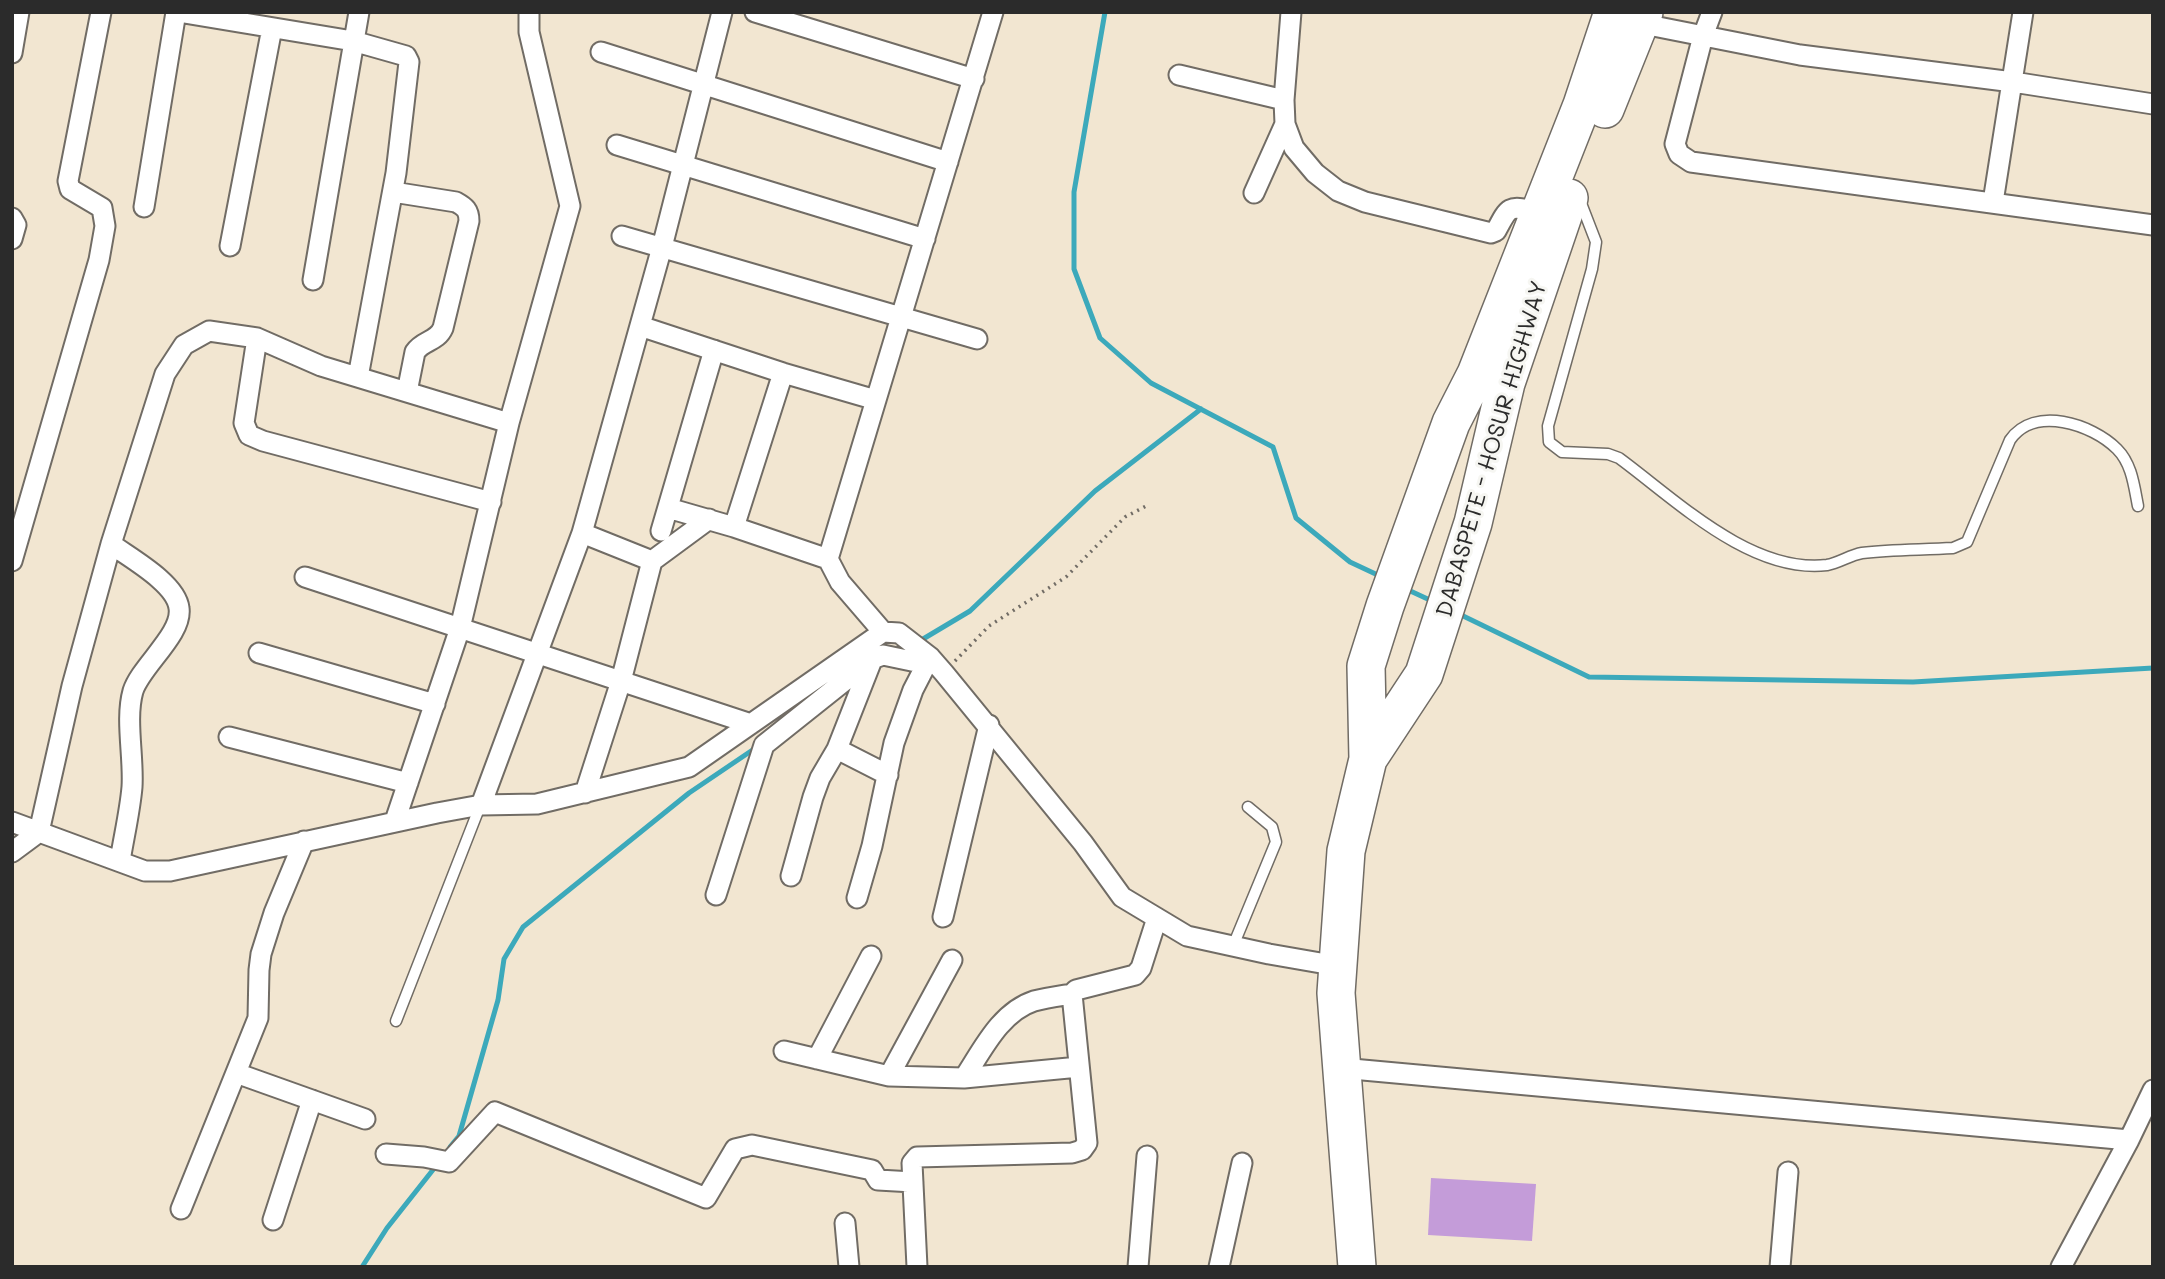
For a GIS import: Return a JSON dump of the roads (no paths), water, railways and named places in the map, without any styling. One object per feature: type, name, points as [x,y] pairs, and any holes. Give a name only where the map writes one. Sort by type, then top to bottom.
[{"type":"highway","name":"DABASPETE - HOSUR HIGHWAY","points":[[1368,759],[1423,674],[1441,622],[1473,523],[1491,379],[1573,184],[1622,16]]},
{"type":"highway","points":[[1491,379],[1539,212],[1582,105],[1622,16]]},
{"type":"highway","name":"DABASPETE - HOSUR HIGHWAY","points":[[1357,1267],[1336,993],[1346,851],[1368,759],[1366,666],[1451,423],[1491,379]]},
{"type":"street","points":[[12,53],[19,12]]},
{"type":"street","points":[[12,561],[19,514],[99,260],[105,226],[102,208],[70,189],[68,181],[101,12]]},
{"type":"street","points":[[144,207],[177,12],[266,22],[406,56],[410,72],[393,192],[358,377]]},
{"type":"street","points":[[313,280],[359,12]]},
{"type":"street","points":[[396,821],[460,628],[509,423],[570,206],[528,32],[529,12]]},
{"type":"street","points":[[481,806],[582,533],[662,247],[722,12]]},
{"type":"street","points":[[755,12],[974,79]]},
{"type":"street","points":[[828,559],[993,12]]},
{"type":"street","points":[[1291,12],[1284,100],[1285,124],[1294,148],[1315,173],[1338,191],[1365,202],[1491,233],[1496,231],[1507,210],[1511,208],[1539,212]]},
{"type":"street","points":[[1712,12],[1703,36],[1675,144],[1679,154],[1691,162],[2153,225]]},
{"type":"street","points":[[1993,202],[2023,12]]},
{"type":"street","points":[[1622,16],[1703,36],[1800,55],[2013,82],[2153,104]]},
{"type":"street","points":[[230,246],[266,22]]},
{"type":"street","points":[[601,52],[948,162]]},
{"type":"street","points":[[1179,75],[1284,100]]},
{"type":"street","points":[[1254,193],[1285,124]]},
{"type":"street","points":[[617,145],[925,239]]},
{"type":"street","points":[[393,192],[456,202],[470,213],[443,328],[436,339],[419,346],[415,352],[407,392]]},
{"type":"street","points":[[12,218],[16,225],[12,239]]},
{"type":"street","points":[[622,236],[977,339]]},
{"type":"street","points":[[640,326],[876,400]]},
{"type":"street","points":[[12,852],[39,832],[72,686],[111,544],[165,374],[184,345],[209,331],[257,338],[321,366],[509,423]]},
{"type":"street","points":[[257,338],[244,423],[249,435],[491,502]]},
{"type":"street","points":[[661,531],[714,350]]},
{"type":"street","points":[[734,527],[783,373]]},
{"type":"street","points":[[668,508],[828,559],[840,582],[891,633],[944,673],[1083,843],[1122,897],[1186,936],[1338,966]]},
{"type":"street","points":[[585,793],[621,681],[652,561],[709,519]]},
{"type":"street","points":[[582,533],[652,561]]},
{"type":"street","points":[[111,544],[162,581],[173,593],[179,607],[178,622],[134,688],[131,714],[132,787],[120,861]]},
{"type":"street","points":[[305,577],[751,724]]},
{"type":"street","points":[[12,822],[145,872],[170,872],[396,821],[481,806],[537,804],[689,766],[891,633]]},
{"type":"street","points":[[259,653],[435,704]]},
{"type":"street","points":[[716,895],[764,745],[872,659],[883,655],[927,659]]},
{"type":"street","points":[[792,876],[820,778],[837,749],[872,659]]},
{"type":"street","points":[[858,898],[894,743],[927,659]]},
{"type":"street","points":[[943,917],[989,725]]},
{"type":"street","points":[[229,737],[408,783]]},
{"type":"street","points":[[837,749],[888,775]]},
{"type":"street","points":[[181,1209],[258,1018],[261,954],[274,913],[304,841]]},
{"type":"street","points":[[964,1079],[991,1036],[1010,1014],[1032,1002],[1072,994],[1076,990],[1135,975],[1141,968],[1157,918]]},
{"type":"street","points":[[817,1059],[871,956]]},
{"type":"street","points":[[889,1076],[952,961]]},
{"type":"street","points":[[917,1267],[912,1163],[916,1157],[1072,1153],[1082,1150],[1087,1143],[1072,994]]},
{"type":"street","points":[[784,1051],[889,1076],[964,1079],[1079,1067]]},
{"type":"street","points":[[1341,1068],[2129,1140]]},
{"type":"street","points":[[236,1073],[365,1119]]},
{"type":"street","points":[[2061,1267],[2129,1140],[2147,1116],[2153,1090]]},
{"type":"street","points":[[273,1220],[312,1100]]},
{"type":"street","points":[[386,1154],[449,1162],[495,1112],[706,1198],[735,1149],[752,1145],[872,1170],[878,1180],[913,1182]]},
{"type":"street","points":[[1138,1267],[1147,1156]]},
{"type":"street","points":[[1219,1267],[1242,1163]]},
{"type":"street","points":[[1780,1267],[1788,1172]]},
{"type":"street","points":[[845,1223],[849,1267]]},
{"type":"lane","points":[[1573,184],[1596,242],[1592,269],[1548,426],[1549,442],[1562,452],[1608,454],[1619,458],[1728,540],[1752,552],[1790,564],[1828,565],[1860,554],[1953,548],[1967,542],[2010,440],[2017,430],[2028,423],[2050,421],[2076,425],[2100,436],[2119,450],[2131,472],[2138,506]]},
{"type":"lane","points":[[396,1021],[481,806]]},
{"type":"lane","points":[[1233,946],[1276,842],[1272,827],[1248,807]]},
{"type":"waterway","points":[[1105,12],[1074,192],[1074,269],[1100,338],[1151,383],[1273,447],[1296,518],[1350,562],[1382,577]]},
{"type":"waterway","points":[[918,642],[970,611],[1095,491],[1201,409]]},
{"type":"waterway","points":[[1406,589],[1432,601]]},
{"type":"waterway","points":[[1457,613],[1589,677],[1913,682],[2153,668]]},
{"type":"waterway","points":[[450,1147],[459,1136],[498,1000],[504,959],[523,927],[689,793],[757,747]]},
{"type":"waterway","points":[[362,1267],[387,1228],[436,1166]]}]
